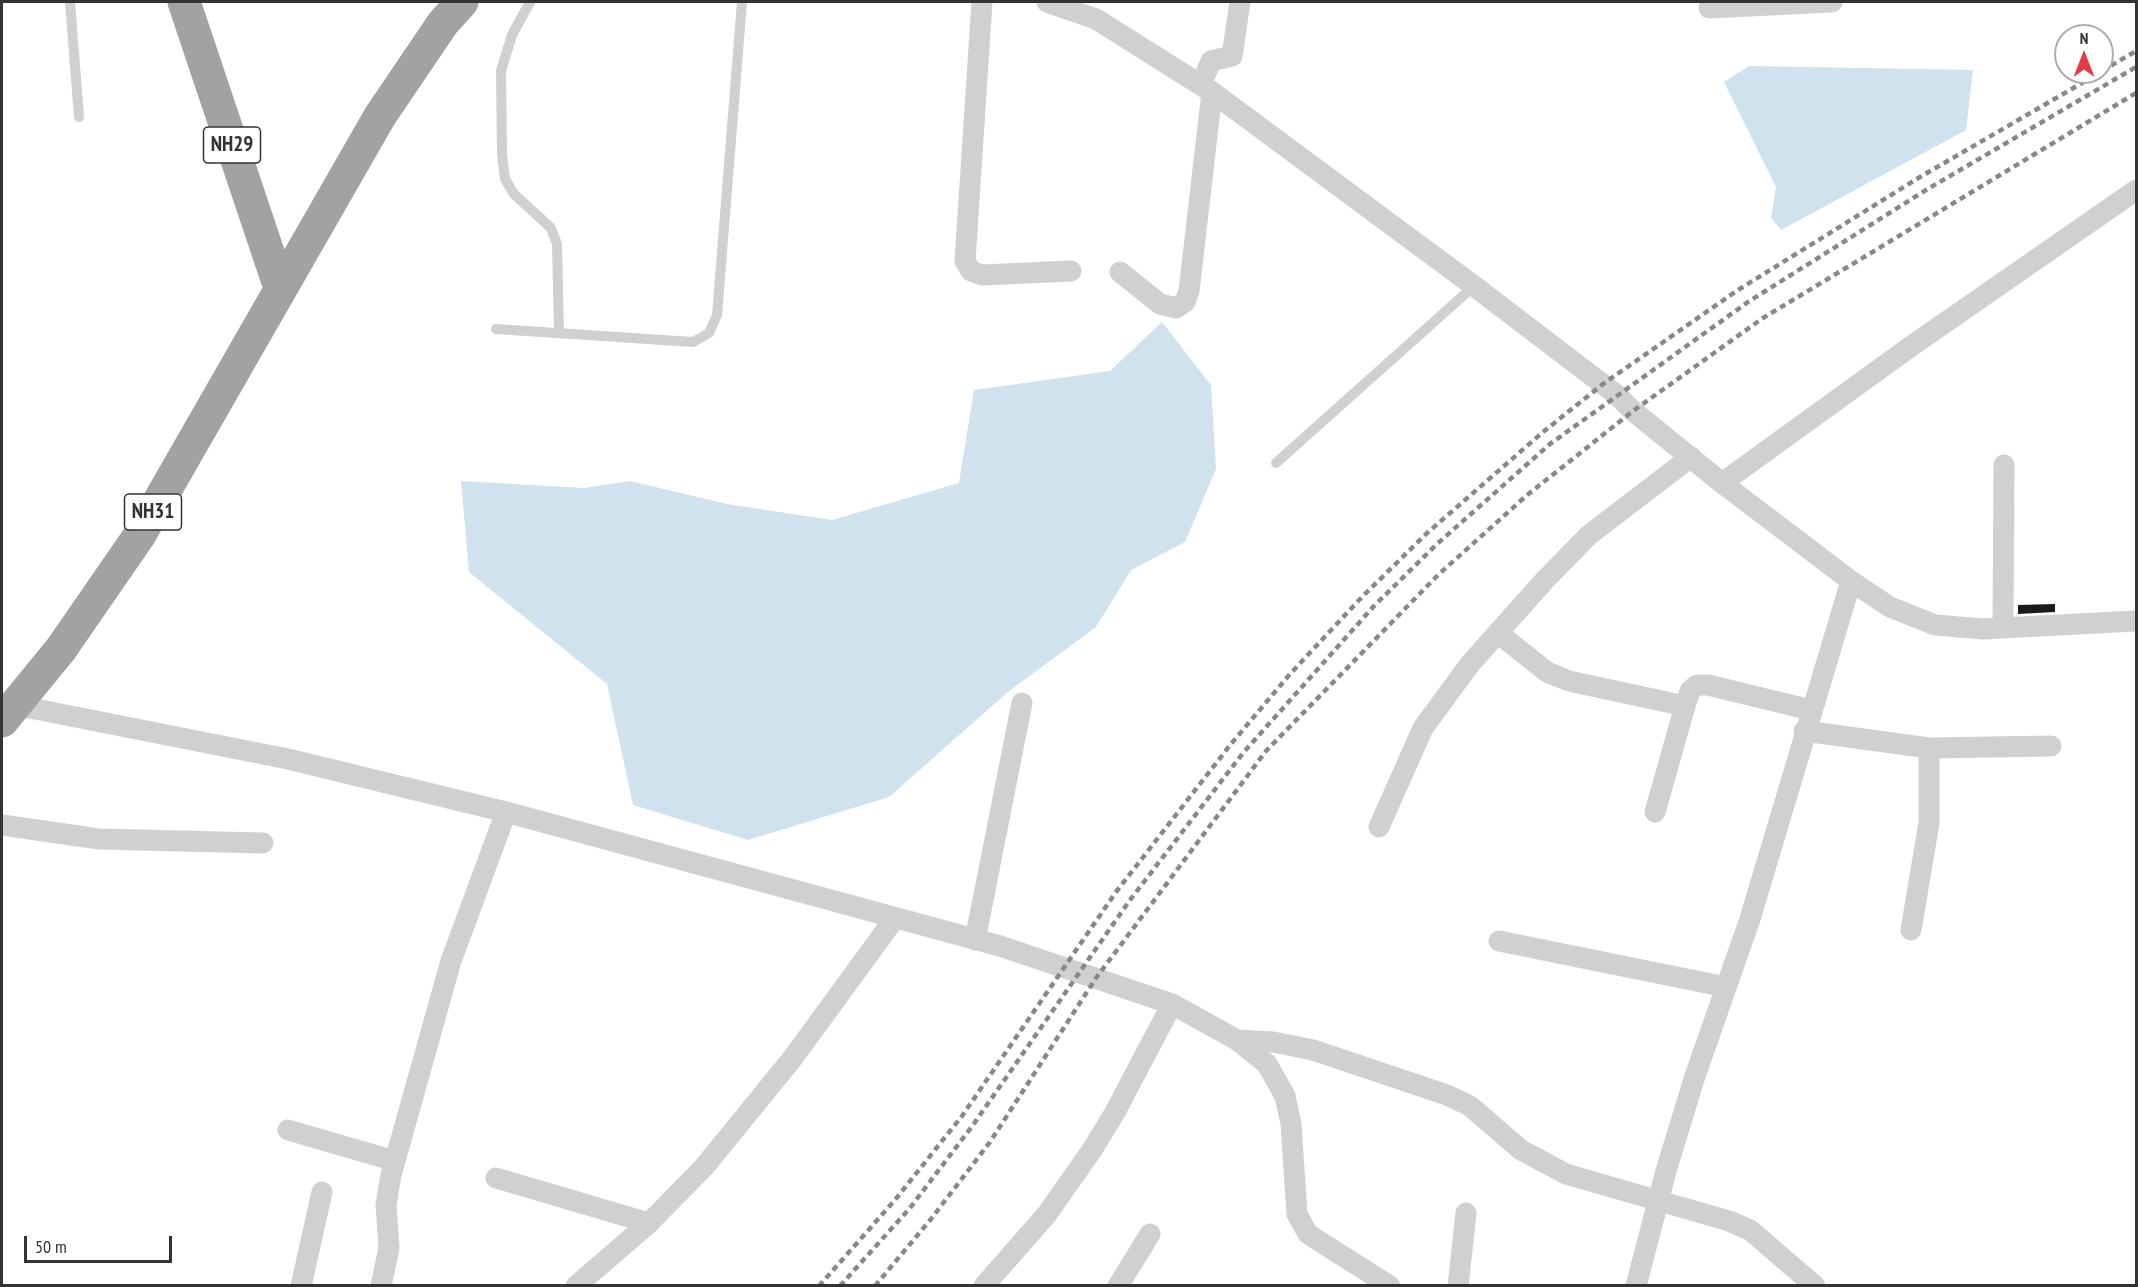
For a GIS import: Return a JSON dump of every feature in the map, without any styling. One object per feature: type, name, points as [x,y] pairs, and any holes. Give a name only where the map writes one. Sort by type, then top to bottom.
[{"type":"highway","name":"NH29","points":[[184,2],[280,288]]},
{"type":"highway","name":"NH31","points":[[6,710],[61,649],[139,536],[380,116],[443,23],[462,2]]},
{"type":"street","points":[[982,2],[965,261],[971,271],[982,275],[1071,271]]},
{"type":"street","points":[[1047,2],[1096,20],[1206,88],[1617,394],[1633,411],[1722,483],[1851,581],[1890,607],[1935,625],[1983,629],[2136,621]]},
{"type":"street","points":[[1120,272],[1160,304],[1176,308],[1185,302],[1189,291],[1210,61],[1232,56],[1240,2]]},
{"type":"street","points":[[1709,8],[1832,2]]},
{"type":"street","points":[[1722,483],[1910,347],[2136,190]]},
{"type":"street","points":[[1379,827],[1423,728],[1470,664],[1589,535],[1691,457]]},
{"type":"street","points":[[2003,628],[2004,465]]},
{"type":"street","points":[[1636,1286],[1694,1079],[1750,919],[1804,731],[1851,581]]},
{"type":"street","points":[[1498,633],[1540,667],[1569,681],[1685,706]]},
{"type":"street","points":[[1655,812],[1685,706],[1690,691],[1697,685],[1708,685],[1811,710]]},
{"type":"street","points":[[975,940],[1022,703]]},
{"type":"street","points":[[6,710],[288,759],[506,812],[975,940],[1172,1004],[1237,1040],[1267,1064],[1285,1095],[1292,1125],[1296,1214],[1308,1234],[1390,1286]]},
{"type":"street","points":[[1804,731],[1929,748],[2051,747]]},
{"type":"street","points":[[1911,930],[1929,823],[1931,797],[1929,748]]},
{"type":"street","points":[[381,1286],[389,1248],[388,1189],[395,1161],[451,961],[506,812]]},
{"type":"street","points":[[2,825],[99,839],[263,843]]},
{"type":"street","points":[[576,1286],[649,1223],[704,1167],[751,1112],[895,918]]},
{"type":"street","points":[[1499,941],[1726,987]]},
{"type":"street","points":[[984,1286],[1047,1214],[1092,1150],[1124,1096],[1172,1004]]},
{"type":"street","points":[[1237,1040],[1313,1050],[1447,1095],[1470,1106],[1521,1150],[1566,1174],[1729,1221],[1750,1230],[1766,1241],[1815,1286]]},
{"type":"street","points":[[288,1130],[395,1161]]},
{"type":"street","points":[[496,1179],[649,1223]]},
{"type":"street","points":[[300,1286],[322,1192]]},
{"type":"street","points":[[1458,1286],[1466,1213]]},
{"type":"street","points":[[1118,1286],[1150,1234]]},
{"type":"lane","points":[[70,2],[79,117]]},
{"type":"lane","points":[[530,2],[512,35],[501,71],[502,154],[505,179],[514,194],[551,228],[557,244],[559,333]]},
{"type":"lane","points":[[496,329],[693,342],[709,333],[717,315],[742,2]]},
{"type":"lane","points":[[1276,463],[1474,286]]},
{"type":"water","points":[[1749,66],[1973,70],[1966,130],[1781,230],[1771,218],[1776,187],[1724,82]]},
{"type":"water","points":[[1162,322],[1211,385],[1216,469],[1185,542],[1131,570],[1096,627],[1009,691],[889,797],[748,840],[633,805],[607,684],[469,572],[461,481],[584,488],[630,481],[727,504],[832,520],[959,483],[974,390],[1110,371]]},
{"type":"building","points":[[2055,604],[2055,612],[2018,614],[2018,605]]},
{"type":"railway","points":[[2114,64],[2136,51]]},
{"type":"railway","points":[[840,1286],[910,1208],[973,1125],[1130,900],[1243,753],[1374,606],[1437,544],[1550,444],[1748,302],[1926,190],[2136,67]]},
{"type":"railway","points":[[819,1286],[895,1200],[962,1116],[1116,892],[1231,744],[1290,674],[1362,597],[1426,534],[1543,432],[1603,384],[1738,290],[1920,177],[2080,84]]},
{"type":"railway","points":[[875,1286],[931,1219],[990,1142],[1096,978],[1266,751],[1438,575],[1526,496],[1633,411],[1763,318],[2136,93]]}]
